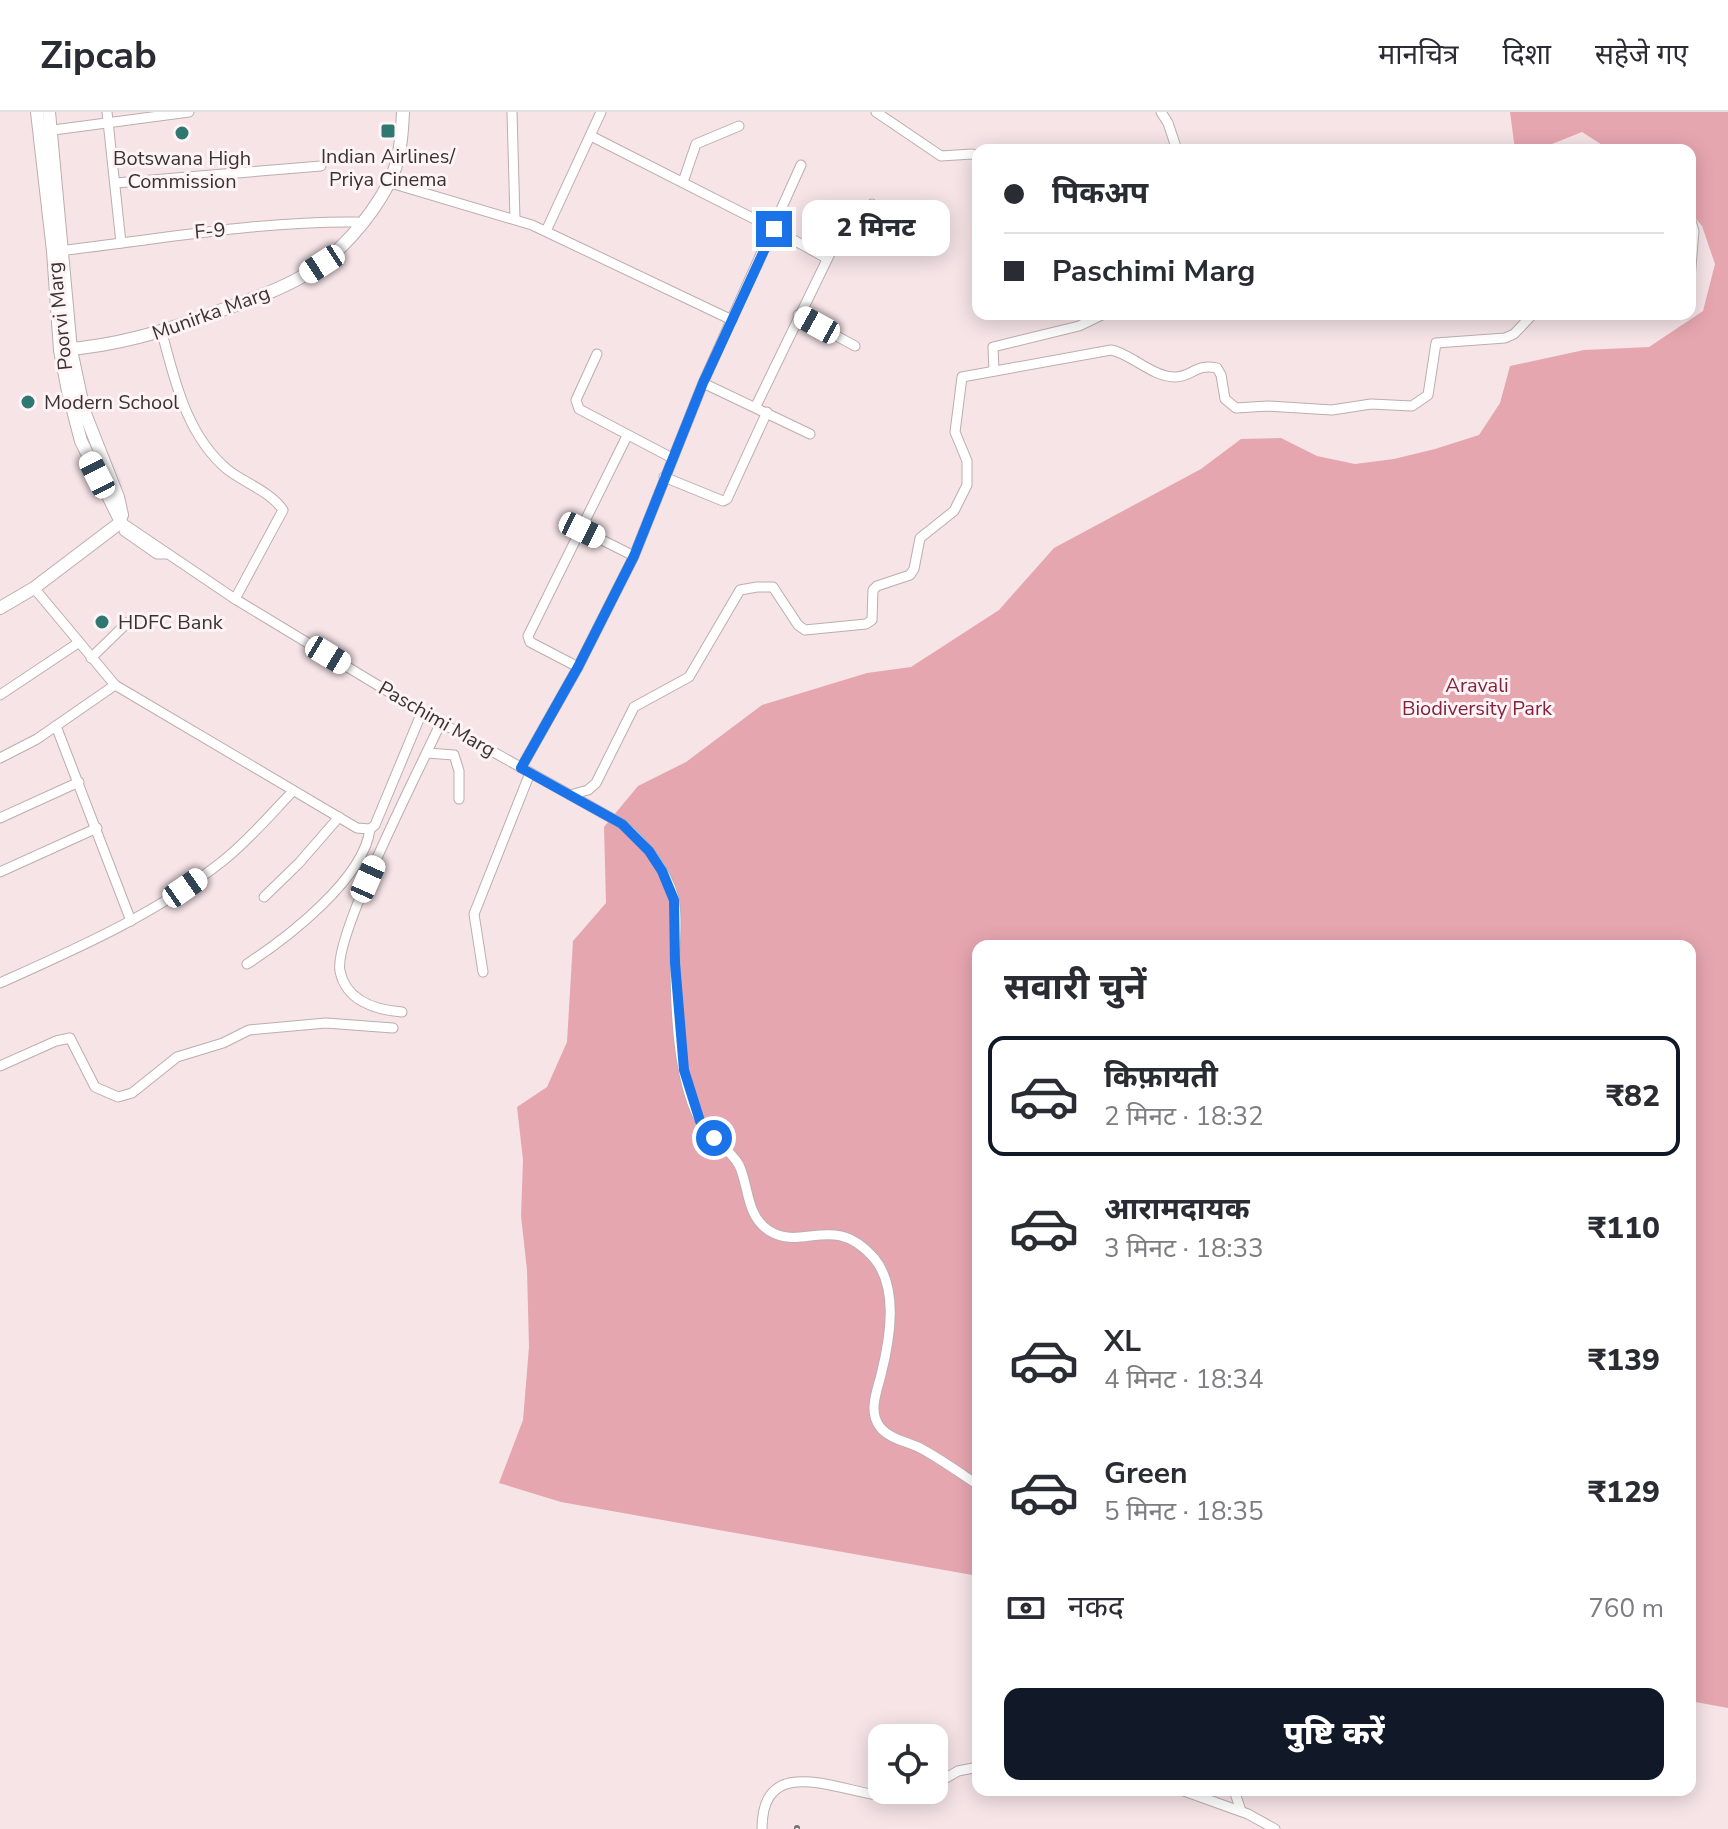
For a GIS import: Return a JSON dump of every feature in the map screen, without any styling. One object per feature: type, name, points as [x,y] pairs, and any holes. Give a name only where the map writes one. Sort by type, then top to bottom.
[{"type":"street","name":"Poorvi Marg","points":[[37,112],[46,131]]},
{"type":"street","name":"Poorvi Marg","points":[[49,112],[46,131],[66,347],[81,441],[119,523]]},
{"type":"street","points":[[46,131],[107,117],[189,112]]},
{"type":"street","name":"Munirka Marg","points":[[66,347],[155,330],[291,276],[323,258],[357,222],[386,182],[395,112]]},
{"type":"street","name":"Munirka Marg","points":[[66,347],[121,342],[162,333],[288,284],[322,264],[363,221],[386,182],[397,157],[403,112]]},
{"type":"street","points":[[512,112],[515,219]]},
{"type":"street","points":[[876,112],[941,156],[972,154]]},
{"type":"street","points":[[1161,112],[1174,144]]},
{"type":"street","points":[[546,231],[600,113]]},
{"type":"street","points":[[107,117],[121,243]]},
{"type":"street","points":[[683,182],[696,144],[739,126]]},
{"type":"street","points":[[591,136],[826,258]]},
{"type":"street","points":[[483,972],[474,914],[525,770],[634,556],[703,383],[801,165]]},
{"type":"street","points":[[116,183],[321,166]]},
{"type":"street","points":[[386,182],[546,231],[732,320]]},
{"type":"street","points":[[756,406],[826,258],[841,233],[855,235],[872,204]]},
{"type":"street","name":"F-9","points":[[59,251],[242,228],[357,222]]},
{"type":"street","points":[[798,315],[855,346]]},
{"type":"street","points":[[994,371],[993,347],[1079,326],[1092,320]]},
{"type":"street","points":[[570,795],[588,790],[596,783],[634,707],[689,677],[740,590],[773,587],[798,625],[805,630],[866,624],[872,620],[873,590],[910,575],[920,538],[946,518],[960,502],[969,471],[955,432],[960,380],[966,375],[1047,364],[1111,350],[1123,353],[1140,366],[1175,377],[1203,366],[1217,368],[1225,399],[1236,408],[1278,406],[1332,410],[1371,404],[1412,406],[1428,395],[1436,343],[1505,338],[1514,334],[1527,320]]},
{"type":"street","points":[[162,333],[183,405],[201,441],[231,472],[277,502],[283,510],[235,599]]},
{"type":"street","points":[[597,354],[576,405],[582,412],[672,458]]},
{"type":"street","points":[[703,383],[810,434]]},
{"type":"street","points":[[664,477],[723,501],[727,499],[767,412]]},
{"type":"street","points":[[578,667],[528,638],[627,436]]},
{"type":"street","points":[[0,608],[34,588],[119,523]]},
{"type":"street","name":"Paschimi Marg","points":[[119,523],[157,554],[166,554],[422,712],[622,824],[635,835],[649,851],[670,886],[676,915],[675,963],[684,1070],[700,1121],[736,1160],[757,1219],[766,1229],[786,1236],[833,1233],[849,1237],[883,1271],[888,1281],[890,1310],[874,1406],[875,1421],[882,1431],[920,1447],[972,1481]]},
{"type":"street","points":[[582,530],[634,556]]},
{"type":"street","points":[[34,588],[115,685],[357,828],[370,829]]},
{"type":"street","points":[[91,658],[128,622]]},
{"type":"street","points":[[0,695],[78,643]]},
{"type":"street","points":[[0,758],[56,726],[115,685]]},
{"type":"street","points":[[247,964],[287,936],[334,891],[366,846],[370,829],[378,818],[422,712]]},
{"type":"street","points":[[402,1012],[375,1009],[353,994],[342,977],[339,957],[368,879],[441,722]]},
{"type":"street","points":[[56,726],[131,921]]},
{"type":"street","points":[[427,753],[454,755],[460,781],[459,799]]},
{"type":"street","points":[[0,818],[79,782]]},
{"type":"street","points":[[0,983],[131,921],[171,897],[224,860],[293,791]]},
{"type":"street","points":[[264,897],[339,817]]},
{"type":"street","points":[[0,872],[97,828]]},
{"type":"street","points":[[0,1066],[56,1041],[70,1038],[95,1087],[118,1097],[132,1093],[177,1057],[223,1043],[249,1030],[326,1023],[393,1028]]},
{"type":"street","points":[[948,1777],[972,1768]]},
{"type":"street","points":[[762,1829],[768,1795],[782,1785],[796,1782],[833,1785],[868,1792]]},
{"type":"street","points":[[1198,1796],[1241,1811],[1275,1829]]},
{"type":"street","points":[[1236,1796],[1241,1811]]},
{"type":"green space","name":"Aravali Biodiversity Park","points":[[1510,112],[1728,112],[1728,1708],[1696,1702],[1696,940],[972,940],[972,1575],[561,1502],[499,1483],[523,1420],[529,1347],[527,1270],[521,1216],[523,1160],[517,1107],[547,1087],[567,1042],[573,941],[606,903],[604,827],[638,786],[686,762],[762,705],[867,673],[911,667],[999,610],[1054,548],[1201,469],[1241,439],[1281,438],[1317,456],[1355,464],[1435,449],[1479,435],[1500,403],[1510,366],[1584,350],[1649,347],[1690,320],[1696,320],[1696,316],[1703,311],[1715,264],[1702,226],[1696,219],[1696,144],[1601,144],[1582,132],[1552,144],[1514,144]]},
{"type":"place","name":"Indian Airlines/ Priya Cinema","points":[[388,131]]},
{"type":"place","name":"Botswana High Commission","points":[[182,133]]},
{"type":"place","name":"Modern School","points":[[28,402]]},
{"type":"place","name":"HDFC Bank","points":[[102,622]]},
{"type":"route","points":[[714,1138],[700,1121],[684,1070],[675,963],[676,915],[670,886],[649,851],[622,824],[521,768],[578,667],[634,556],[703,383],[774,229]]}]
